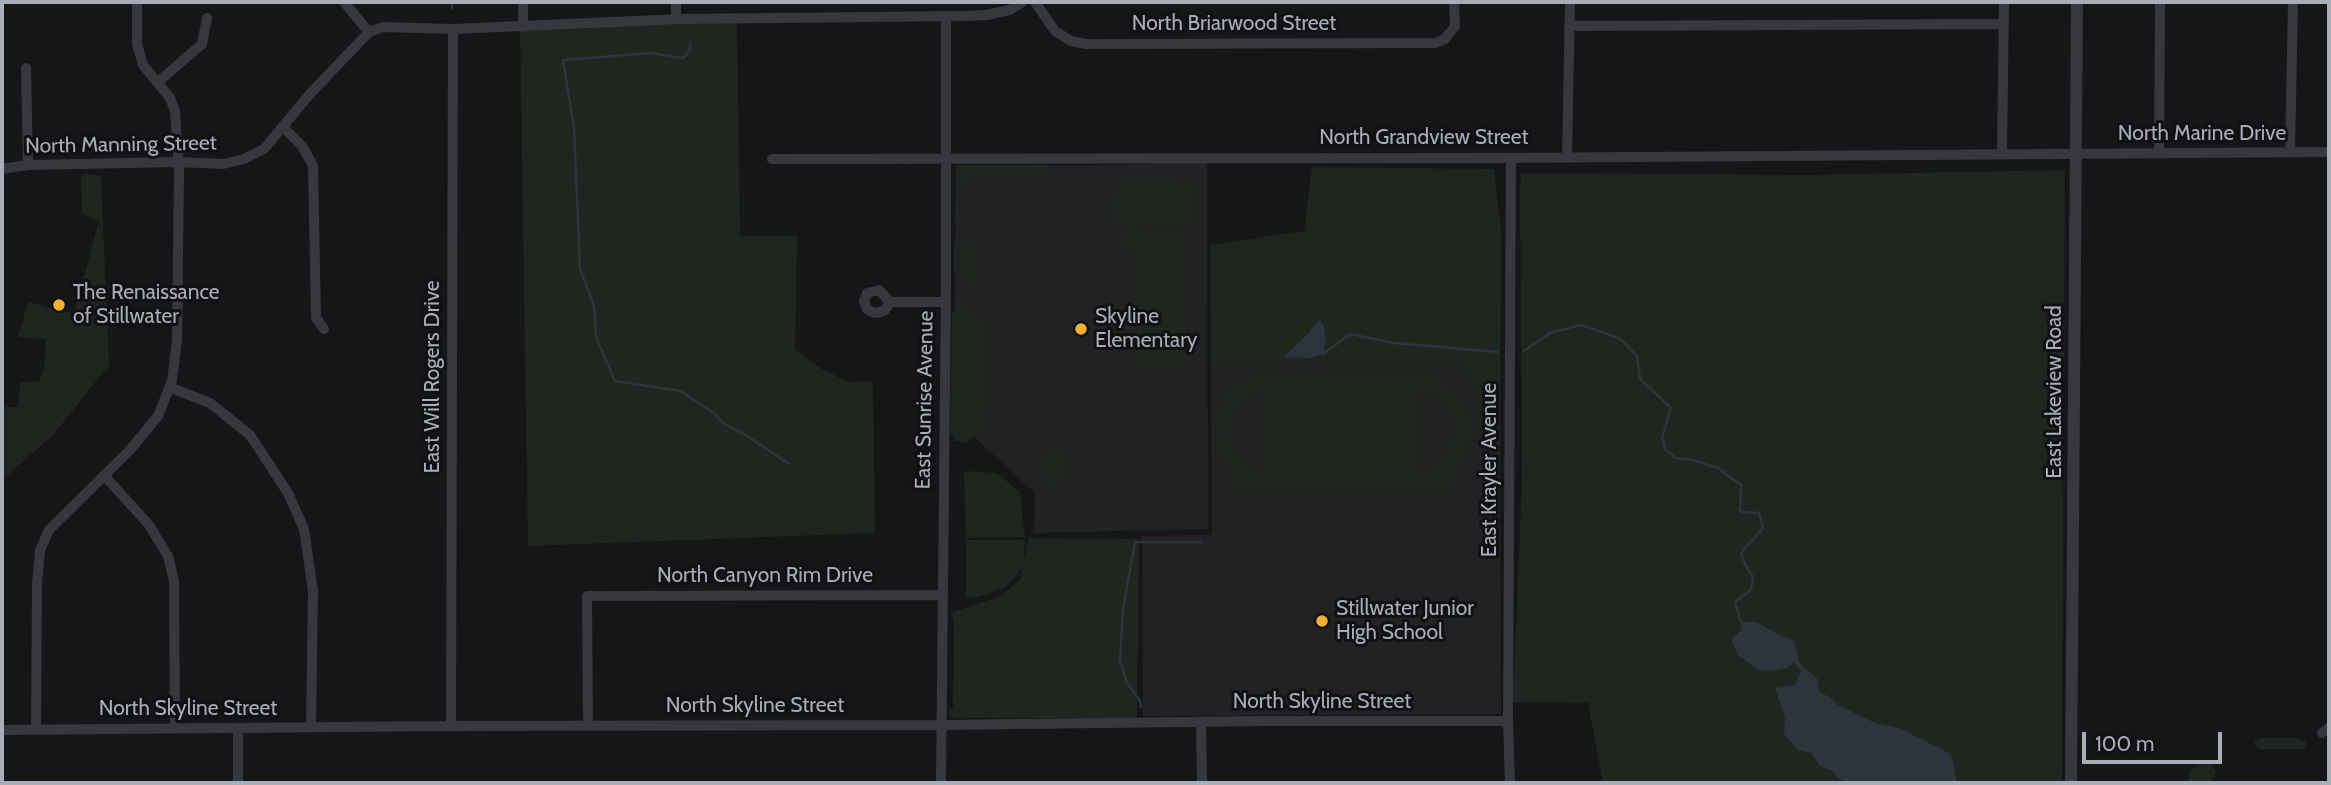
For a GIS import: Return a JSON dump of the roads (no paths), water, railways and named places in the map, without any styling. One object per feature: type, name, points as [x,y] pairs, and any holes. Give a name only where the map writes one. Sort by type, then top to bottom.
[{"type":"street","points":[[36,730],[37,584],[40,550],[49,530],[130,450],[158,415],[169,387],[177,340],[176,111],[170,98],[143,65],[137,44],[137,2]]},
{"type":"street","points":[[344,2],[369,32],[396,26],[453,29],[676,19],[946,17],[986,15],[1010,10],[1022,2]]},
{"type":"street","points":[[523,2],[523,27]]},
{"type":"street","points":[[676,2],[676,19]]},
{"type":"street","name":"North Briarwood Street","points":[[1035,2],[1055,31],[1070,41],[1086,44],[1436,43],[1449,35],[1455,26],[1454,2]]},
{"type":"street","points":[[1567,157],[1570,2]]},
{"type":"street","points":[[2002,153],[2004,2]]},
{"type":"street","name":"East Lakeview Road","points":[[2071,783],[2077,2]]},
{"type":"street","points":[[2159,153],[2160,2]]},
{"type":"street","points":[[2290,152],[2293,2]]},
{"type":"street","name":"East Sunrise Avenue","points":[[941,783],[946,17]]},
{"type":"street","points":[[158,82],[202,44],[207,18]]},
{"type":"street","points":[[1569,26],[2004,24]]},
{"type":"street","name":"East Will Rogers Drive","points":[[451,726],[453,29]]},
{"type":"street","name":"North Manning Street","points":[[2,169],[28,165],[178,162],[223,164],[244,159],[264,149],[309,95],[369,32]]},
{"type":"street","points":[[26,68],[28,165]]},
{"type":"street","points":[[284,128],[302,146],[313,166],[316,318],[324,328]]},
{"type":"street","name":"North Marine Drive","points":[[2075,154],[2329,152]]},
{"type":"street","name":"North Grandview Street","points":[[772,159],[2075,154]]},
{"type":"street","name":"East Krayler Avenue","points":[[1510,783],[1511,158]]},
{"type":"street","points":[[890,302],[946,302]]},
{"type":"street","points":[[169,387],[211,403],[250,435],[288,493],[304,529],[313,591],[311,727]]},
{"type":"street","points":[[104,475],[149,525],[168,556],[174,581],[175,727]]},
{"type":"street","name":"North Canyon Rim Drive","points":[[588,726],[587,596],[943,595]]},
{"type":"street","name":"North Skyline Street","points":[[2,730],[1508,721]]},
{"type":"street","points":[[1201,723],[1202,783]]},
{"type":"street","points":[[238,728],[238,783]]},
{"type":"waterway","points":[[452,2],[452,8]]},
{"type":"waterway","points":[[690,44],[689,51],[682,58],[651,53],[563,60],[574,127],[580,269],[594,306],[596,337],[615,381],[680,391],[714,413],[723,423],[789,464]]},
{"type":"waterway","points":[[1524,351],[1550,333],[1581,325],[1619,338],[1637,356],[1640,379],[1671,408],[1662,438],[1666,450],[1676,458],[1718,468],[1741,485],[1740,512],[1759,513],[1763,528],[1741,553],[1753,577],[1751,590],[1735,602],[1741,622]]},
{"type":"waterway","points":[[1323,354],[1350,334],[1394,343],[1498,352]]},
{"type":"waterway","points":[[1141,707],[1140,701],[1127,683],[1120,661],[1123,609],[1135,542],[1201,542]]},
{"type":"place","name":"The Renaissance of Stillwater","points":[[59,305]]},
{"type":"place","name":"Skyline Elementary","points":[[1081,329]]},
{"type":"place","name":"Stillwater Junior High School","points":[[1322,621]]}]
